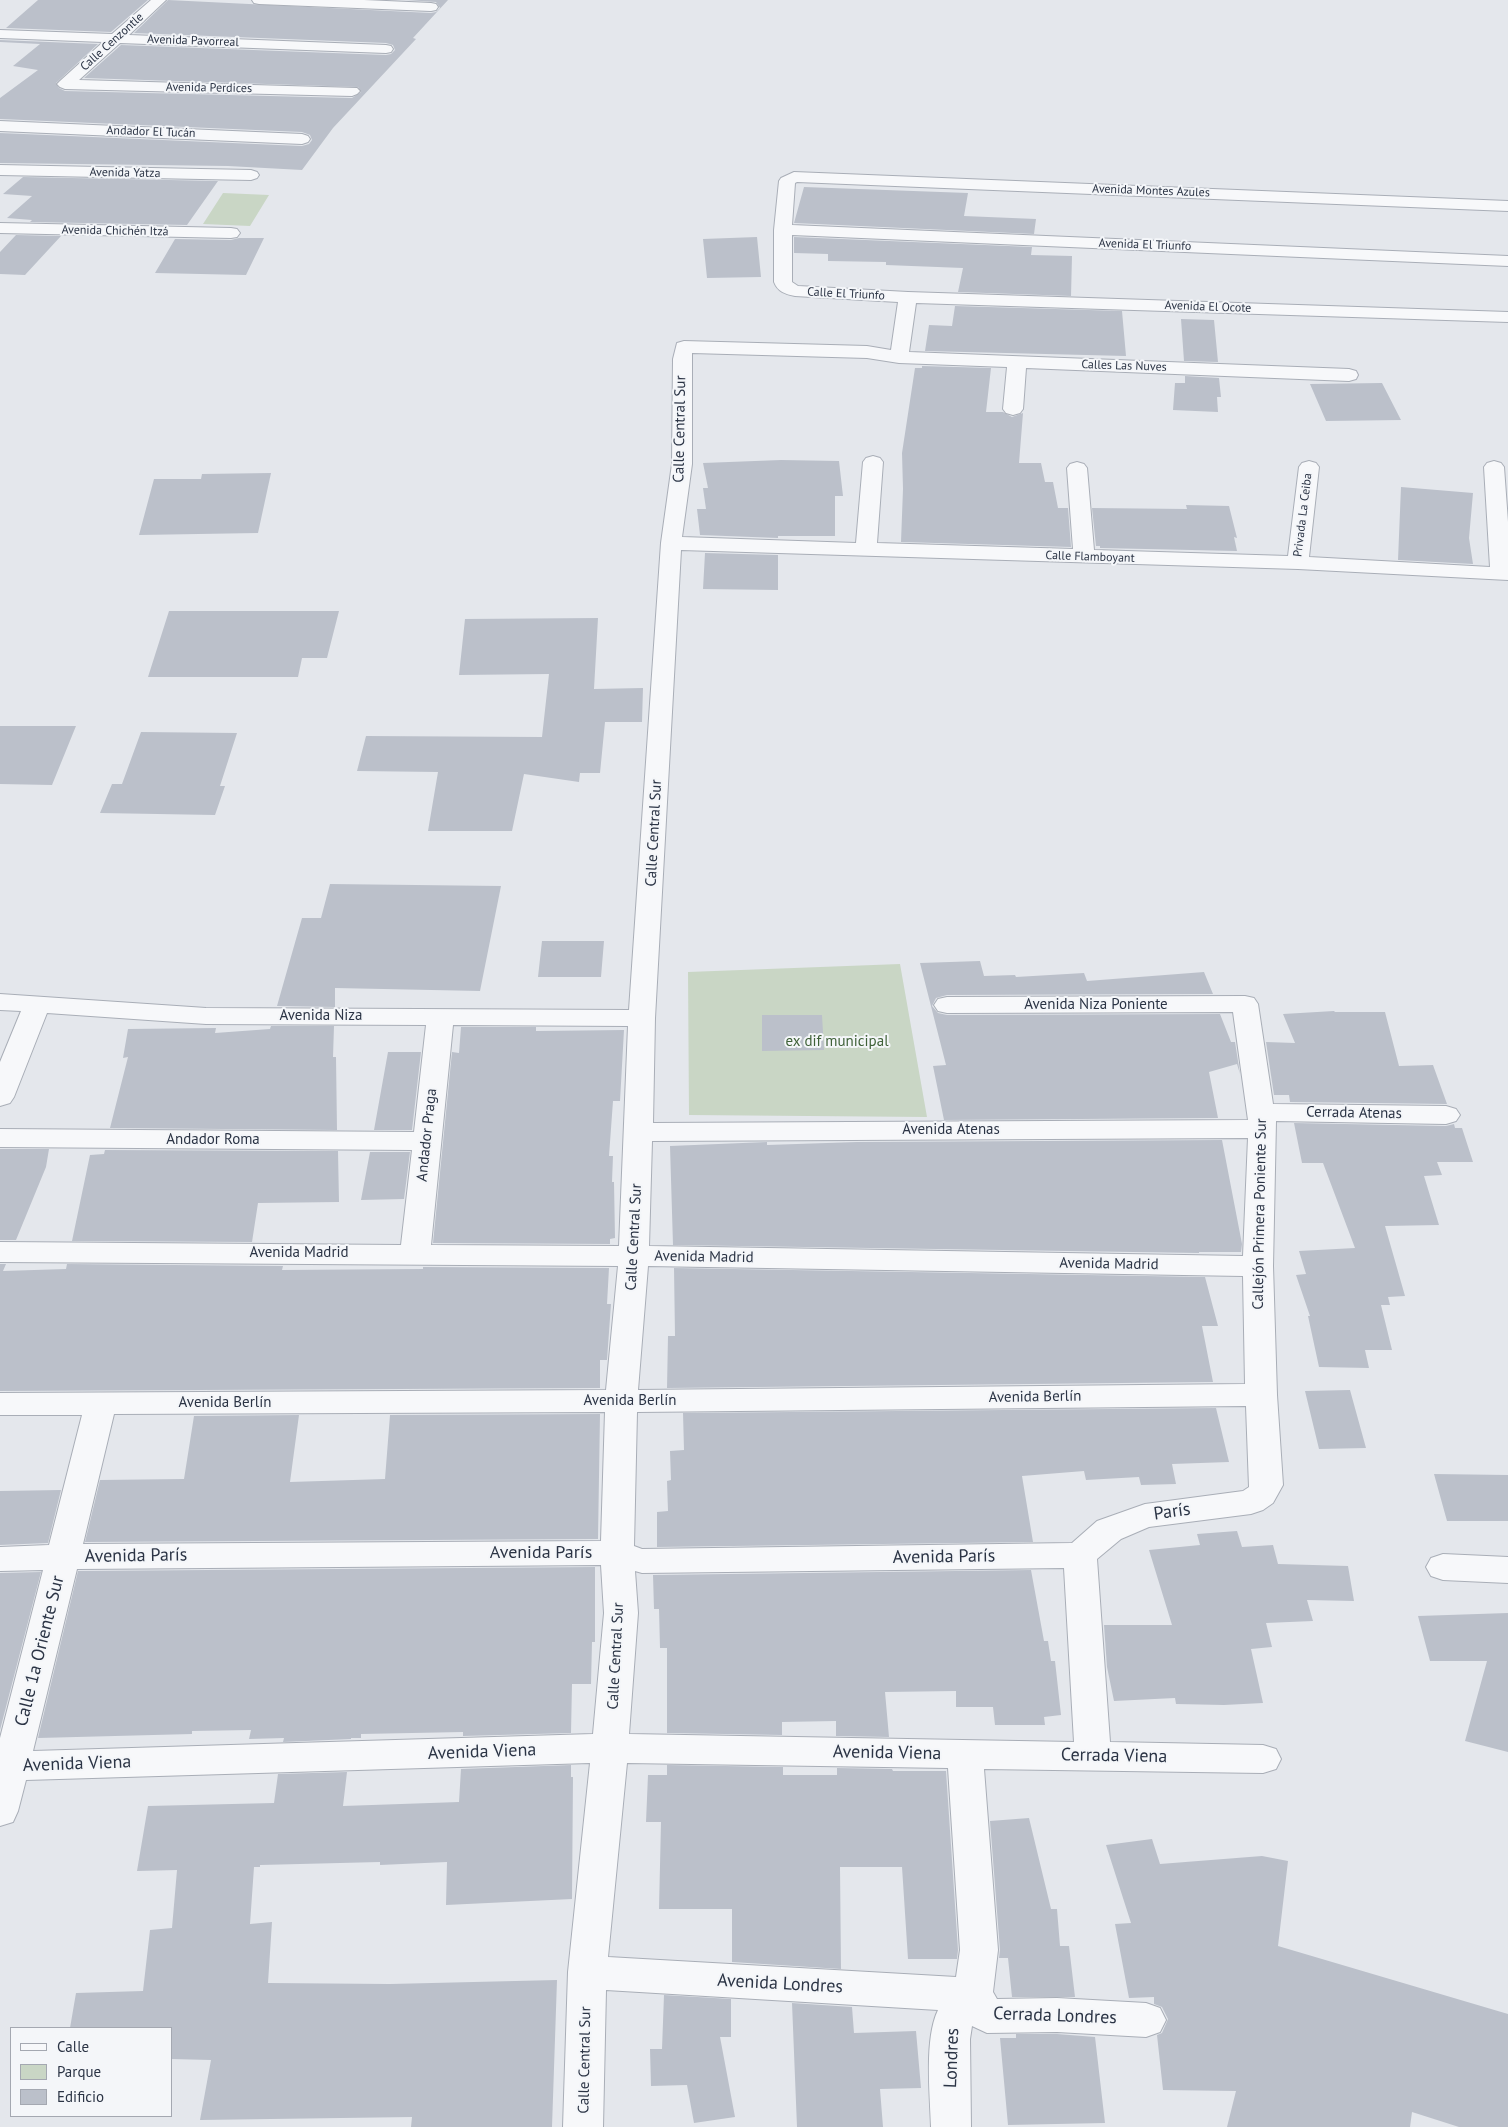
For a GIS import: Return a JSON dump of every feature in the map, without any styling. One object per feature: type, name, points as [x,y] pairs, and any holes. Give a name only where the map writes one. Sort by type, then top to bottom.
[{"type":"street","name":"Calle Cenzontle","points":[[65,84],[159,0]]},
{"type":"street","points":[[259,0],[431,8]]},
{"type":"street","name":"Avenida Pavorreal","points":[[0,34],[386,48]]},
{"type":"street","name":"Avenida Perdices","points":[[65,84],[352,91]]},
{"type":"street","name":"Andador El Tucán","points":[[0,126],[302,139]]},
{"type":"street","name":"Avenida Yatza","points":[[0,170],[251,175]]},
{"type":"street","name":"Avenida Montes Azules","points":[[782,230],[787,181],[807,176],[1508,206]]},
{"type":"street","name":"Avenida Chichén Itzá","points":[[0,228],[231,233]]},
{"type":"street","name":"Avenida El Triunfo","points":[[782,230],[1508,260]]},
{"type":"street","name":"Calle El Triunfo","points":[[782,230],[783,282],[785,287],[795,292],[908,297]]},
{"type":"street","points":[[899,357],[908,297]]},
{"type":"street","name":"Avenida El Ocote","points":[[908,297],[1508,317]]},
{"type":"street","name":"Calles Las Nuves","points":[[683,353],[866,363],[899,357],[1349,375]]},
{"type":"street","name":"Calle Central Sur","points":[[583,2127],[587,1972],[610,1748],[621,1613],[617,1553],[621,1401],[634,1256],[640,1132],[642,1018],[671,543],[682,464],[683,353]]},
{"type":"street","points":[[1012,409],[1017,361]]},
{"type":"street","points":[[866,548],[873,462]]},
{"type":"street","points":[[1494,466],[1505,573]]},
{"type":"street","name":"Privada La Ceiba","points":[[1298,563],[1309,467]]},
{"type":"street","points":[[1077,468],[1084,557]]},
{"type":"street","name":"Calle Flamboyant","points":[[671,543],[1298,563],[1505,573]]},
{"type":"street","name":"Avenida Niza","points":[[0,1002],[206,1016],[642,1018]]},
{"type":"street","points":[[0,1097],[37,1004]]},
{"type":"street","name":"Avenida Niza Poniente","points":[[947,1005],[1245,1004]]},
{"type":"street","name":"Callejón Primera Poniente Sur","points":[[1245,1004],[1262,1120],[1258,1266],[1261,1395],[1267,1485]]},
{"type":"street","name":"Andador Praga","points":[[415,1254],[440,1017]]},
{"type":"street","name":"Cerrada Atenas","points":[[1262,1120],[1446,1115]]},
{"type":"street","name":"Avenida Atenas","points":[[640,1132],[1262,1120]]},
{"type":"street","name":"Andador Roma","points":[[0,1138],[426,1141]]},
{"type":"street","name":"Avenida Madrid","points":[[0,1252],[634,1256],[1258,1266]]},
{"type":"street","name":"Avenida Berlín","points":[[0,1404],[1261,1395]]},
{"type":"street","name":"Calle 1a Oriente Sur","points":[[0,1811],[5,1766],[63,1558],[101,1403]]},
{"type":"street","name":"París","points":[[1080,1556],[1109,1530],[1146,1516],[1251,1502],[1261,1495],[1267,1485]]},
{"type":"street","name":"Avenida París","points":[[0,1559],[118,1555],[617,1553],[642,1561],[1080,1556]]},
{"type":"street","points":[[1080,1556],[1093,1756]]},
{"type":"street","points":[[1443,1567],[1508,1570]]},
{"type":"street","name":"Avenida Viena","points":[[5,1766],[610,1748],[964,1754]]},
{"type":"street","points":[[964,1754],[979,1950],[973,1996]]},
{"type":"street","name":"Cerrada Viena","points":[[964,1754],[1263,1760]]},
{"type":"street","name":"Avenida Londres","points":[[587,1972],[973,1996]]},
{"type":"street","name":"Cerrada Londres","points":[[973,1996],[988,2016],[1057,2015],[1146,2020]]},
{"type":"street","name":"Londres","points":[[951,2127],[951,2030],[953,2020],[973,1996]]},
{"type":"green space","points":[[223,193],[269,195],[250,226],[203,224]]},
{"type":"green space","name":"ex dif municipal","points":[[900,964],[927,1117],[689,1115],[688,972]]},
{"type":"building","points":[[38,0],[148,0],[111,32],[6,28]]},
{"type":"building","points":[[168,0],[431,13],[436,12],[440,8],[436,2],[406,0],[448,0],[413,38],[416,39],[333,128],[302,170],[228,166],[0,163],[0,133],[302,146],[309,144],[312,140],[310,135],[302,132],[0,119],[0,98],[38,70],[13,66],[40,44],[0,42],[0,40],[98,44],[56,83],[59,88],[65,91],[352,98],[361,92],[358,87],[84,78],[121,45],[386,55],[391,54],[395,50],[393,45],[386,43],[134,33]]},
{"type":"building","points":[[23,177],[218,181],[187,225],[30,222],[32,220],[7,218],[32,196],[3,194]]},
{"type":"building","points":[[804,187],[968,193],[964,216],[1036,219],[1034,234],[794,223]]},
{"type":"building","points":[[16,235],[61,236],[25,275],[0,274],[0,252]]},
{"type":"building","points":[[757,237],[761,277],[707,278],[703,239]]},
{"type":"building","points":[[794,237],[1032,247],[1031,255],[1072,256],[1071,296],[958,292],[963,268],[886,265],[886,262],[828,261],[828,254],[794,253]]},
{"type":"building","points":[[239,238],[264,238],[246,275],[155,273],[175,239],[231,240]]},
{"type":"building","points":[[955,306],[1122,311],[1126,356],[925,351],[929,325],[952,326]]},
{"type":"building","points":[[1181,319],[1214,320],[1218,362],[1184,361]]},
{"type":"building","points":[[922,366],[991,368],[986,412],[1003,412],[1012,417],[1023,413],[1019,463],[1041,463],[1045,482],[1053,482],[1058,508],[1068,508],[1071,547],[901,542],[902,453],[915,368],[922,368]]},
{"type":"building","points":[[1185,376],[1219,378],[1221,397],[1217,397],[1218,412],[1173,410],[1175,383],[1185,383]]},
{"type":"building","points":[[1382,383],[1401,420],[1326,421],[1310,384]]},
{"type":"building","points":[[781,460],[839,461],[843,496],[835,496],[835,536],[778,536],[778,538],[700,535],[697,509],[706,509],[703,488],[708,488],[703,463]]},
{"type":"building","points":[[271,473],[258,533],[139,535],[154,479],[201,479],[202,474]]},
{"type":"building","points":[[1401,487],[1473,493],[1469,538],[1473,564],[1398,560]]},
{"type":"building","points":[[1186,505],[1229,506],[1237,538],[1234,537],[1237,551],[1100,548],[1100,546],[1096,546],[1092,508],[1187,509]]},
{"type":"building","points":[[705,553],[778,555],[778,590],[703,589]]},
{"type":"building","points":[[169,611],[339,611],[327,658],[302,658],[298,677],[148,677]]},
{"type":"building","points":[[598,618],[594,689],[643,688],[642,722],[605,722],[600,773],[580,773],[579,782],[524,774],[512,831],[428,831],[438,772],[357,771],[366,736],[542,737],[549,674],[459,675],[465,619]]},
{"type":"building","points":[[0,726],[76,726],[52,785],[0,784]]},
{"type":"building","points":[[141,732],[237,733],[220,786],[225,786],[215,815],[100,813],[112,784],[122,784]]},
{"type":"building","points":[[330,884],[501,886],[480,991],[335,988],[335,1007],[277,1006],[302,918],[321,918]]},
{"type":"building","points":[[542,941],[604,941],[601,977],[538,977]]},
{"type":"building","points":[[980,961],[984,976],[1015,975],[1016,977],[1084,973],[1087,981],[1204,972],[1213,994],[947,995],[936,998],[932,1006],[938,1013],[947,1015],[1220,1014],[1231,1042],[1235,1042],[1240,1074],[1237,1064],[1209,1072],[1218,1118],[944,1120],[933,1066],[946,1065],[920,963]]},
{"type":"building","points":[[1334,1011],[1385,1012],[1399,1066],[1433,1065],[1447,1104],[1290,1102],[1289,1095],[1274,1095],[1266,1042],[1295,1043],[1283,1014]]},
{"type":"building","points":[[762,1015],[822,1015],[824,1050],[762,1051]]},
{"type":"building","points":[[271,1026],[334,1026],[333,1057],[336,1057],[337,1130],[110,1128],[128,1057],[123,1058],[128,1029],[216,1028],[215,1033],[270,1029]]},
{"type":"building","points":[[461,1027],[536,1027],[536,1031],[624,1030],[620,1101],[613,1101],[609,1156],[613,1156],[612,1182],[614,1182],[615,1238],[610,1239],[610,1244],[433,1243],[452,1052],[459,1053]]},
{"type":"building","points":[[388,1052],[421,1052],[412,1130],[374,1130]]},
{"type":"building","points":[[1294,1123],[1446,1126],[1454,1124],[1455,1128],[1462,1128],[1473,1162],[1437,1162],[1442,1175],[1424,1176],[1439,1225],[1385,1226],[1405,1296],[1388,1297],[1390,1305],[1381,1305],[1392,1350],[1365,1350],[1369,1368],[1319,1367],[1308,1316],[1310,1316],[1296,1275],[1306,1274],[1299,1251],[1355,1248],[1323,1163],[1302,1163]]},
{"type":"building","points":[[1222,1140],[1242,1244],[1241,1252],[1199,1253],[673,1245],[670,1146],[767,1142],[767,1145],[857,1142]]},
{"type":"building","points":[[0,1149],[49,1149],[46,1167],[16,1240],[0,1240]]},
{"type":"building","points":[[105,1150],[338,1151],[339,1202],[258,1203],[252,1242],[72,1241],[90,1155],[104,1154]]},
{"type":"building","points":[[370,1152],[410,1152],[404,1199],[361,1200]]},
{"type":"building","points":[[0,1264],[6,1264],[3,1271],[66,1269],[67,1264],[283,1266],[282,1270],[423,1269],[423,1267],[609,1268],[607,1304],[611,1304],[607,1360],[600,1360],[600,1388],[0,1391]]},
{"type":"building","points":[[674,1268],[1205,1277],[1218,1326],[1202,1326],[1213,1382],[667,1388],[668,1336],[675,1336]]},
{"type":"building","points":[[1350,1390],[1366,1448],[1319,1449],[1305,1391]]},
{"type":"building","points":[[1216,1408],[1229,1462],[1172,1464],[1176,1484],[1141,1485],[1139,1477],[1086,1480],[1084,1471],[1022,1476],[1033,1542],[657,1547],[657,1512],[668,1511],[667,1481],[671,1480],[670,1451],[684,1450],[683,1413]]},
{"type":"building","points":[[600,1414],[598,1539],[85,1542],[100,1480],[184,1479],[194,1416],[299,1415],[290,1482],[385,1479],[390,1415]]},
{"type":"building","points":[[1434,1474],[1508,1475],[1508,1521],[1447,1521]]},
{"type":"building","points":[[61,1490],[48,1543],[0,1545],[0,1491]]},
{"type":"building","points":[[1237,1531],[1242,1547],[1273,1545],[1278,1564],[1348,1566],[1354,1601],[1307,1600],[1313,1621],[1266,1623],[1272,1647],[1251,1649],[1263,1703],[1224,1705],[1176,1704],[1175,1698],[1114,1701],[1107,1667],[1104,1625],[1172,1625],[1149,1550],[1200,1545],[1197,1534]]},
{"type":"building","points":[[595,1567],[595,1642],[592,1642],[591,1684],[572,1684],[571,1733],[463,1736],[463,1732],[361,1734],[361,1738],[283,1742],[284,1738],[249,1739],[251,1730],[192,1731],[192,1734],[38,1738],[78,1571]]},
{"type":"building","points":[[1031,1570],[1044,1641],[1048,1641],[1051,1661],[1055,1661],[1061,1715],[1044,1717],[1045,1725],[995,1725],[993,1707],[956,1707],[956,1691],[885,1692],[889,1737],[836,1736],[836,1721],[782,1722],[782,1735],[667,1733],[667,1648],[660,1648],[659,1609],[654,1609],[653,1575]]},
{"type":"building","points":[[41,1572],[0,1730],[0,1573]]},
{"type":"building","points":[[1508,1613],[1508,1752],[1465,1741],[1487,1661],[1430,1661],[1418,1616]]},
{"type":"building","points":[[571,1765],[571,1777],[573,1777],[572,1899],[446,1905],[447,1862],[380,1865],[380,1862],[260,1865],[260,1867],[254,1867],[250,1924],[272,1922],[268,1983],[390,1984],[557,1980],[552,2127],[411,2127],[412,2117],[200,2120],[211,2060],[172,2059],[172,2027],[70,2027],[76,1993],[143,1991],[150,1930],[172,1928],[177,1870],[137,1871],[148,1806],[274,1803],[278,1774],[347,1772],[343,1806],[459,1802],[461,1769]]},
{"type":"building","points":[[667,1765],[783,1767],[783,1775],[837,1775],[837,1768],[946,1771],[958,1950],[957,1959],[908,1959],[902,1867],[840,1867],[841,1969],[732,1962],[732,1909],[659,1909],[661,1822],[646,1822],[648,1775],[667,1775]]},
{"type":"building","points":[[1029,1818],[1051,1909],[1057,1909],[1060,1946],[1069,1946],[1075,1997],[1012,1997],[1008,1958],[999,1958],[1000,1950],[990,1821]]},
{"type":"building","points":[[1152,1839],[1160,1864],[1262,1856],[1288,1861],[1278,1946],[1508,2014],[1508,2127],[1459,2127],[1412,2112],[1410,2127],[1227,2127],[1236,2091],[1163,2090],[1157,2035],[1162,2033],[1168,2019],[1162,2007],[1154,2004],[1154,1997],[1129,1998],[1115,1924],[1131,1923],[1106,1845]]},
{"type":"building","points":[[664,1995],[731,1999],[731,2037],[720,2037],[735,2117],[694,2123],[687,2085],[651,2086],[650,2049],[662,2049]]},
{"type":"building","points":[[792,2003],[852,2007],[854,2033],[916,2031],[921,2088],[880,2089],[883,2127],[797,2127]]},
{"type":"building","points":[[1016,2034],[1057,2034],[1095,2037],[1105,2123],[1008,2125],[1000,2038],[1016,2038]]}]
